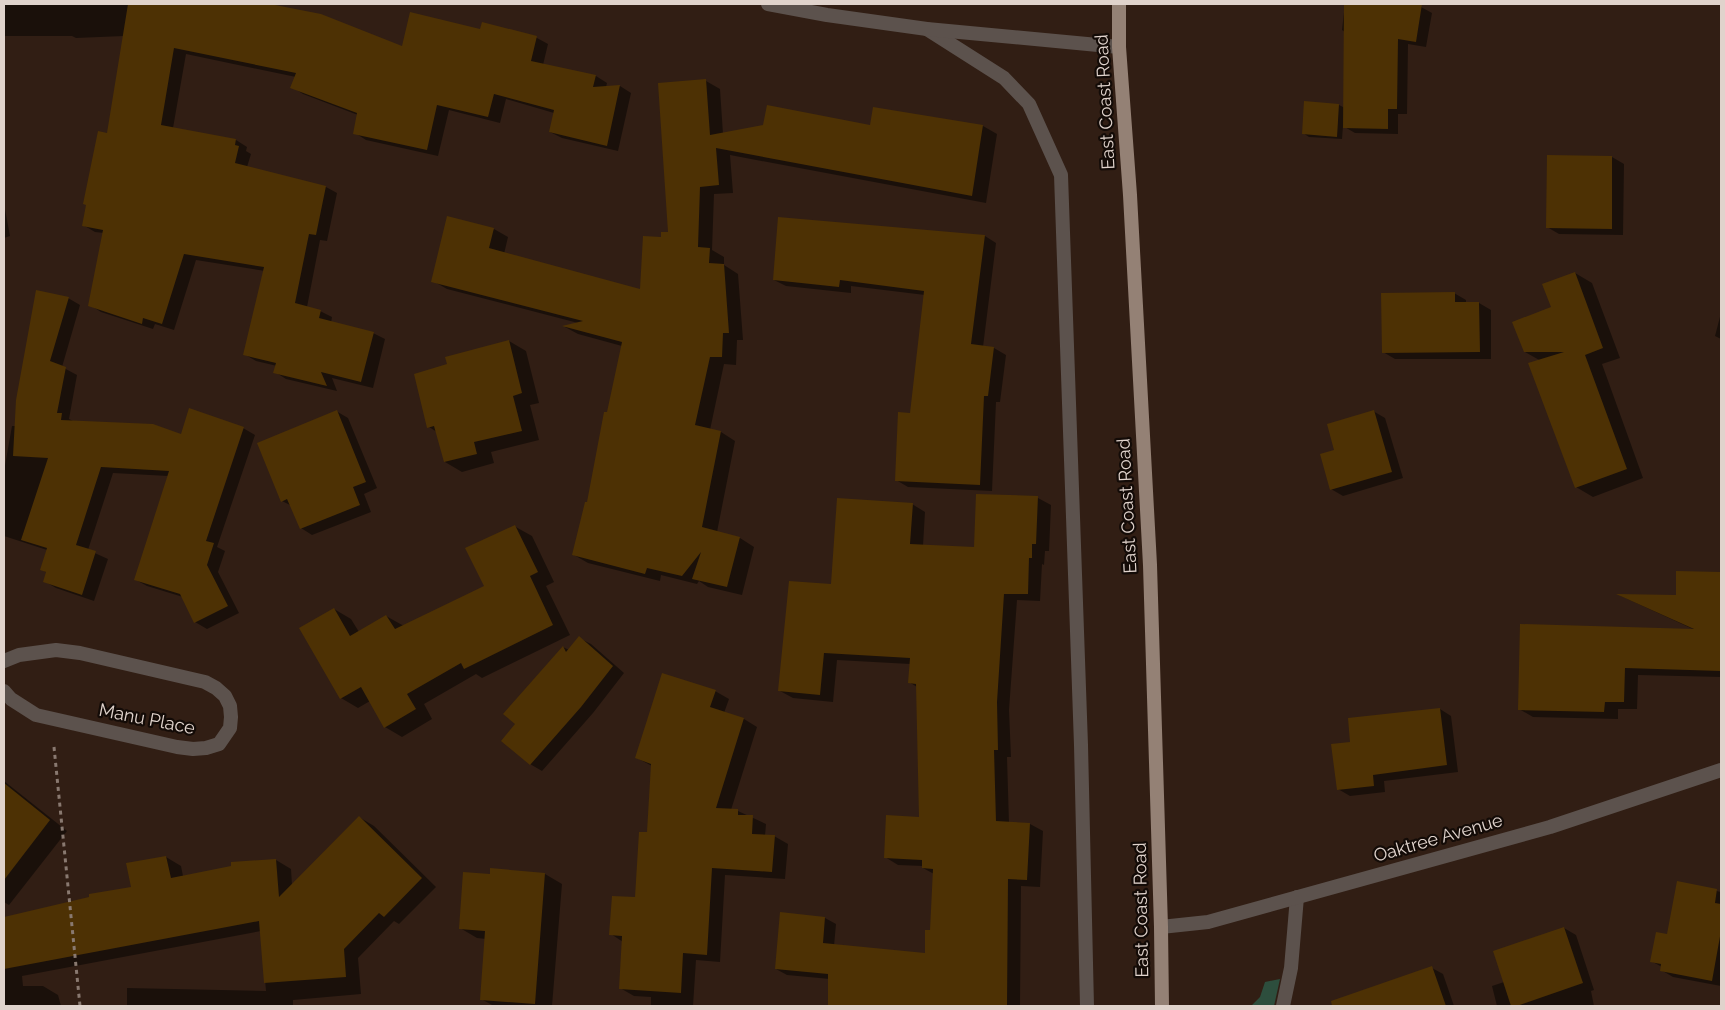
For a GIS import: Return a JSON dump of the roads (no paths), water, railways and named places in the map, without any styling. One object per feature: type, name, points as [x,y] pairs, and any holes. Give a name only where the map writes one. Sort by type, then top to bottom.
[{"type":"main road","name":"East Coast Road","points":[[1119,4],[1119,47],[1130,196],[1150,566],[1162,1006]]},
{"type":"street","points":[[768,4],[827,15],[927,29],[1093,43],[1119,47]]},
{"type":"street","points":[[927,29],[1004,78],[1029,104],[1061,175],[1081,745],[1087,1006]]},
{"type":"street","name":"Manu Place","points":[[4,661],[19,655],[56,650],[80,653],[205,682],[225,696],[230,706],[230,728],[219,744],[193,749],[177,747],[36,715],[22,708],[4,691]]},
{"type":"street","name":"Oaktree Avenue","points":[[1161,927],[1208,922],[1550,827],[1721,770]]},
{"type":"street","points":[[1282,1006],[1291,968],[1298,897]]}]
